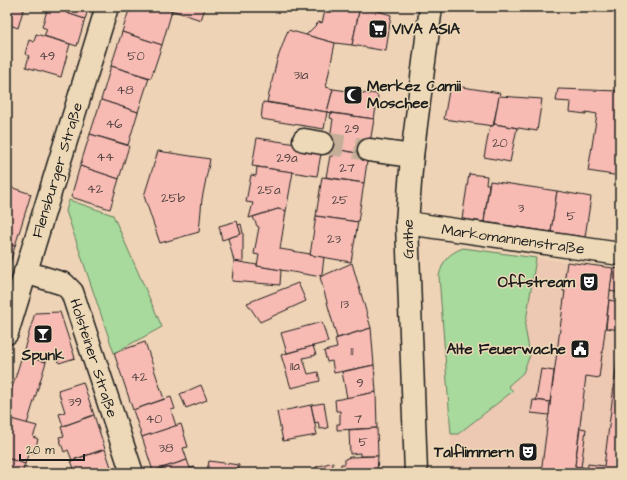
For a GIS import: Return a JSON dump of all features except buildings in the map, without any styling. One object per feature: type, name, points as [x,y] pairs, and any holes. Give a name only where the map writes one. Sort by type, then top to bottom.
[{"type":"street","name":"Flensburger Straße","points":[[7,333],[107,7]]},
{"type":"street","name":"Gathe","points":[[416,473],[407,223],[412,156],[431,7]]},
{"type":"street","points":[[369,150],[412,156]]},
{"type":"street","name":"Markomannenstraße","points":[[407,223],[620,254]]},
{"type":"street","name":"Holsteiner Straße","points":[[25,272],[64,284],[72,292],[132,473]]},
{"type":"shaded area","points":[[536,258],[620,270],[620,473],[451,473],[451,434],[458,434],[513,391],[508,386],[523,373],[530,355],[525,327]]},
{"type":"green space","points":[[69,200],[113,215],[162,327],[114,353],[66,211]]},
{"type":"green space","points":[[463,248],[536,258],[525,327],[530,355],[523,373],[508,386],[513,391],[458,434],[451,434],[439,276],[442,266],[447,258]]},
{"type":"tunnel","points":[[322,143],[369,150]]},
{"type":"place","name":"VIVA ASIA","points":[[378,29]]},
{"type":"place","name":"Merkez Camii Moschee","points":[[353,95]]},
{"type":"place","name":"Offstream","points":[[589,282]]},
{"type":"place","name":"Spunk","points":[[43,334]]},
{"type":"place","name":"Alte Feuerwache","points":[[580,349]]},
{"type":"place","name":"Talflimmern","points":[[528,452]]}]
